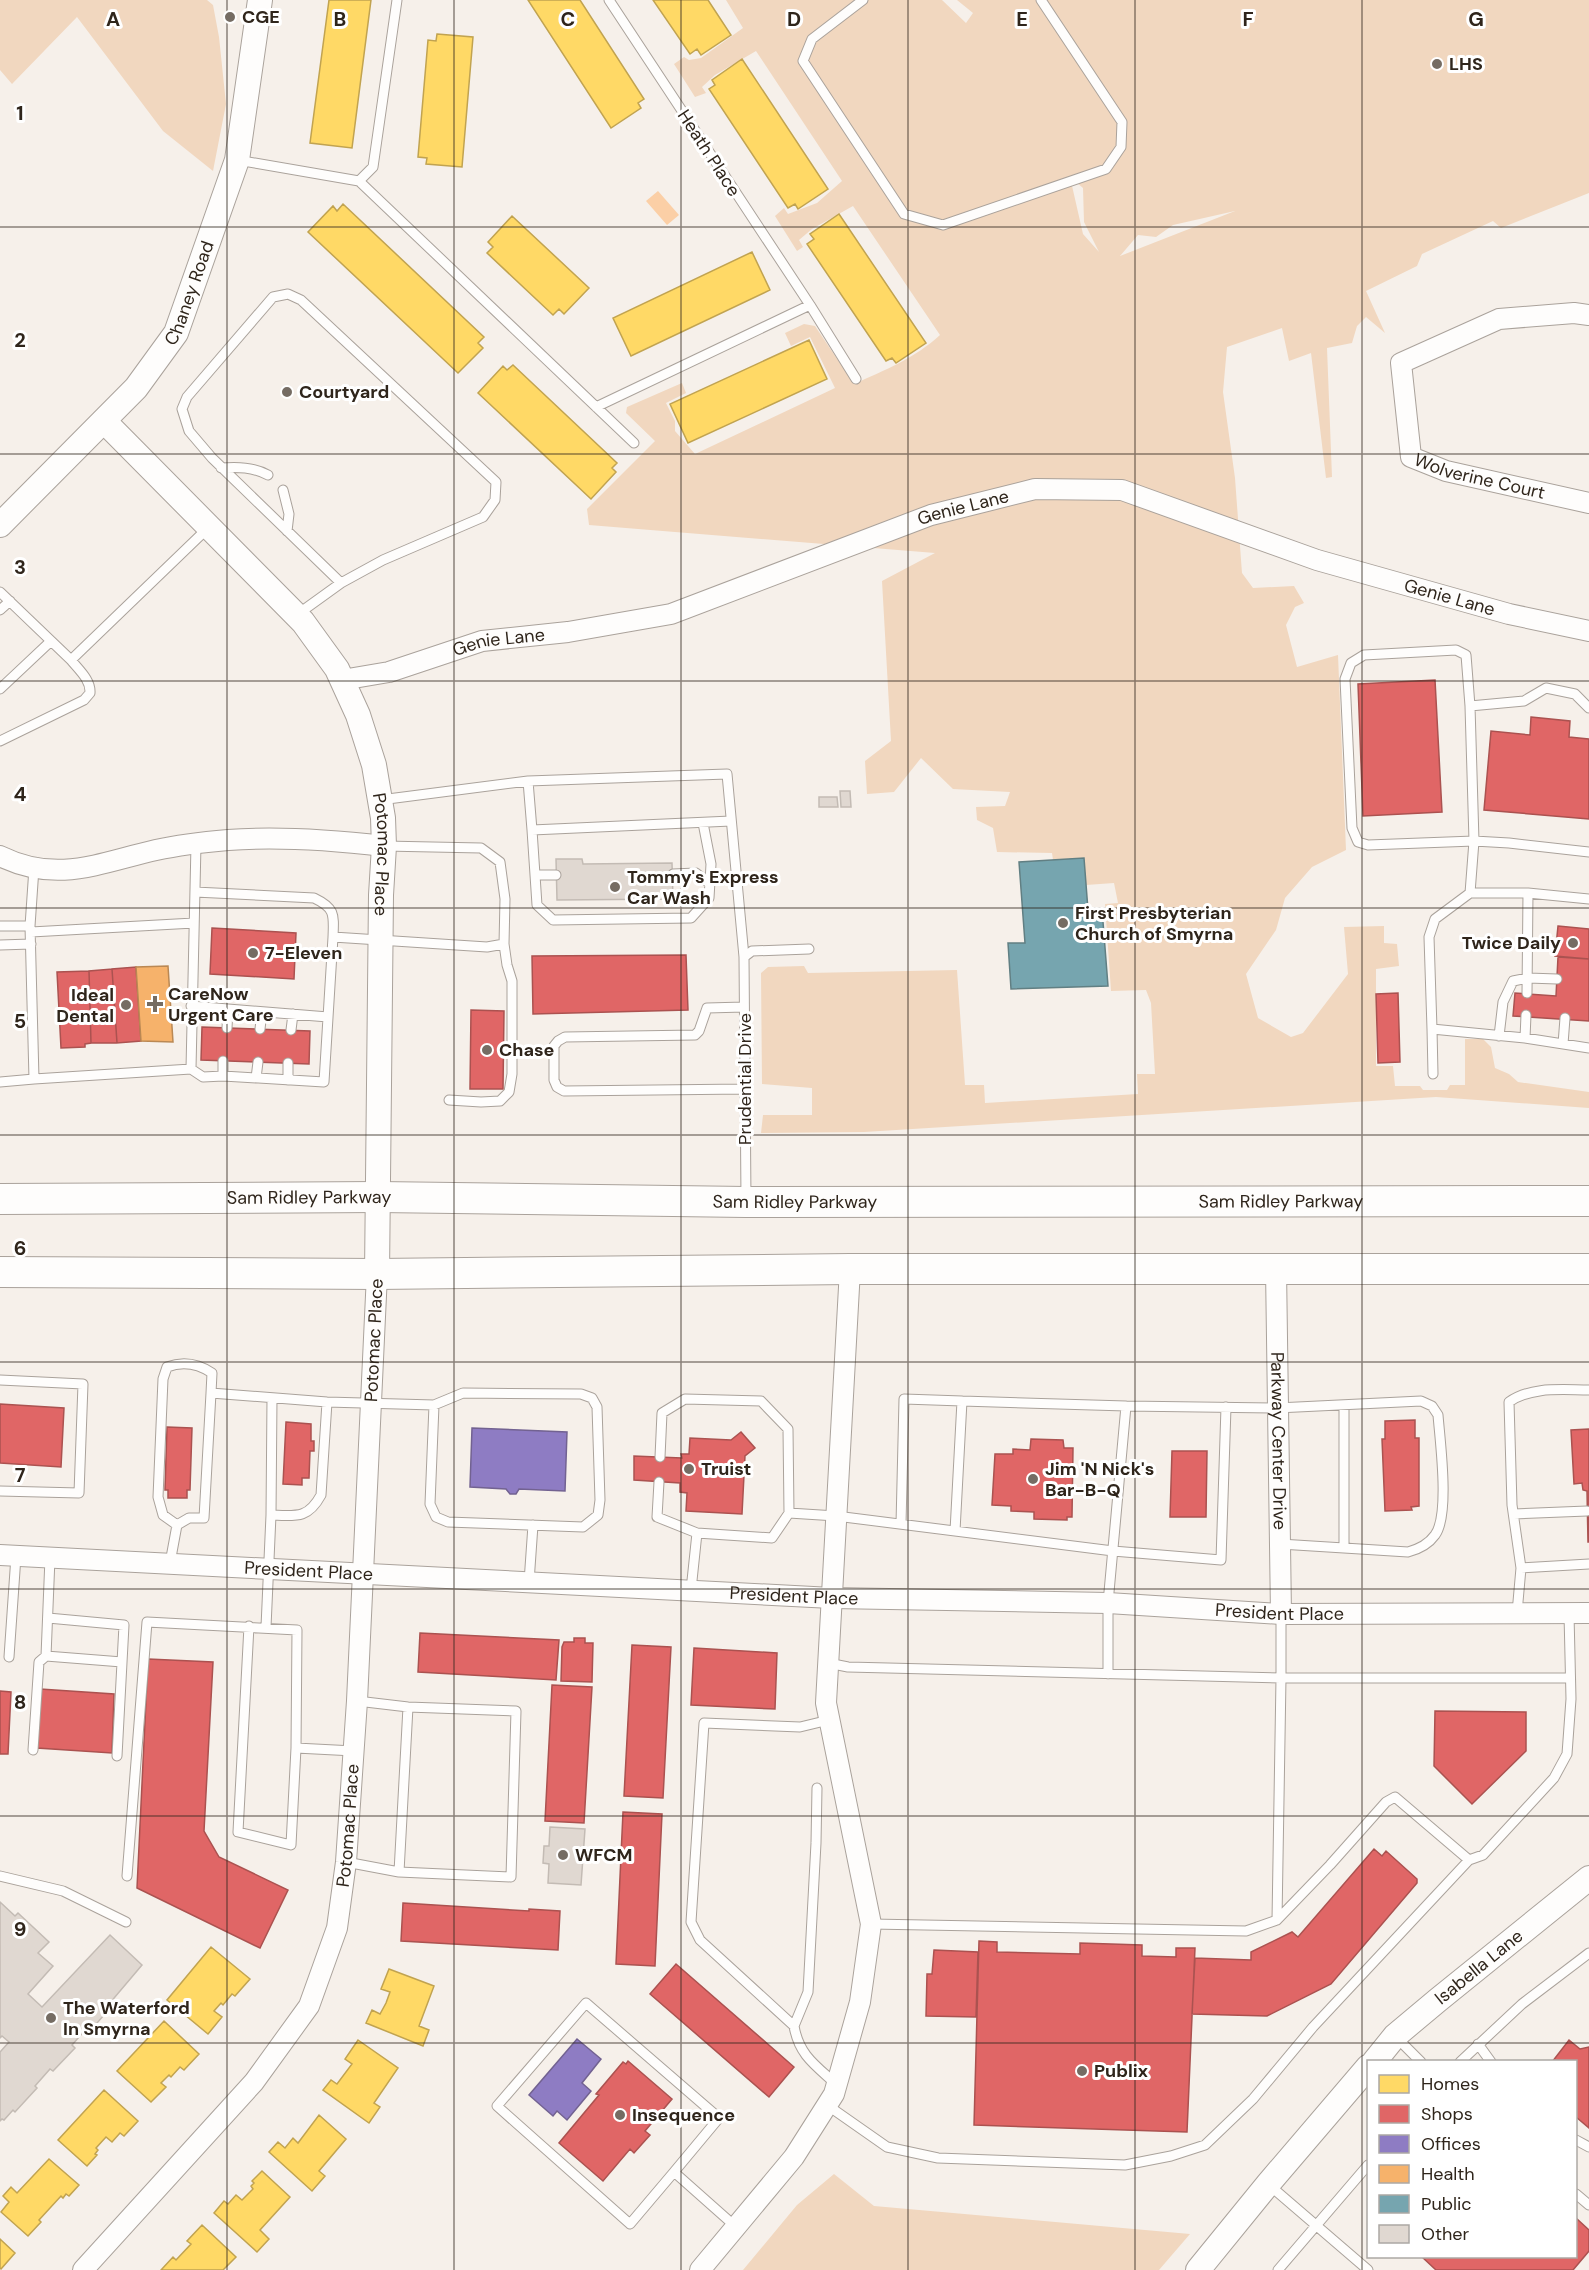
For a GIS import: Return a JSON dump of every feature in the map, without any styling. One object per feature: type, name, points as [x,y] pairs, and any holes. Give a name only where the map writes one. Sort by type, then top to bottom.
[{"type":"main road","name":"Sam Ridley Parkway","points":[[0,1199],[379,1197],[746,1202],[1589,1201]]},
{"type":"main road","points":[[0,1272],[377,1274],[850,1269],[1589,1269]]},
{"type":"street","name":"Chaney Road","points":[[0,525],[135,388],[176,333],[237,160],[260,0]]},
{"type":"street","name":"Wolverine Court","points":[[1589,315],[1574,313],[1499,319],[1401,363],[1411,457],[1446,471],[1589,503]]},
{"type":"street","name":"Potomac Place","points":[[83,2270],[254,2082],[309,2006],[337,1928],[346,1862],[354,1751],[372,1403],[379,1197],[381,895],[384,846],[374,765],[358,715],[337,669],[296,615],[104,421]]},
{"type":"street","name":"Genie Lane","points":[[342,680],[388,672],[482,641],[568,632],[671,614],[931,514],[1035,489],[1122,490],[1317,560],[1509,614],[1589,631]]},
{"type":"street","points":[[0,856],[34,868],[58,871],[93,866],[157,850],[228,840],[338,840],[384,846]]},
{"type":"street","points":[[700,2270],[794,2157],[834,2094],[860,2002],[871,1924],[826,1703],[850,1269]]},
{"type":"street","name":"Parkway Center Drive","points":[[1276,1269],[1281,1614]]},
{"type":"street","name":"President Place","points":[[8,1555],[832,1598],[1108,1603],[1281,1614],[1579,1613]]},
{"type":"street","name":"Isabella Lane","points":[[1375,2060],[1395,2036],[1589,1878]]},
{"type":"street","points":[[1198,2270],[1367,2068]]},
{"type":"lane","points":[[359,181],[373,167],[397,0]]},
{"type":"lane","name":"Heath Place","points":[[609,0],[810,305],[856,379]]},
{"type":"lane","points":[[863,0],[812,39],[803,61],[904,214],[943,225],[1106,169],[1121,147],[1122,122],[1041,0]]},
{"type":"lane","points":[[237,160],[359,181],[633,443]]},
{"type":"lane","points":[[296,615],[341,584],[383,560],[483,517],[495,500],[496,482],[301,300],[288,294],[273,297],[188,397],[182,408],[189,431],[221,468],[341,584]]},
{"type":"lane","points":[[596,407],[810,305]]},
{"type":"lane","points":[[221,468],[237,467],[258,470],[268,475]]},
{"type":"lane","points":[[283,490],[289,514],[287,531]]},
{"type":"lane","points":[[71,660],[209,527]]},
{"type":"lane","points":[[0,592],[71,660],[91,686],[90,693],[84,700],[0,741]]},
{"type":"lane","points":[[0,610],[10,601]]},
{"type":"lane","points":[[0,689],[51,641]]},
{"type":"lane","points":[[1470,892],[1474,841],[1470,706],[1466,655],[1456,650],[1364,655],[1351,663],[1345,679],[1352,828],[1358,842],[1368,845],[1474,841],[1589,852]]},
{"type":"lane","points":[[1470,706],[1524,701],[1546,688],[1575,694],[1589,708]]},
{"type":"lane","name":"Prudential Drive","points":[[528,781],[727,774],[744,957],[746,1202]]},
{"type":"lane","points":[[380,800],[528,781],[537,905],[553,920],[691,918],[709,898],[711,864],[703,823]]},
{"type":"lane","points":[[532,830],[731,821]]},
{"type":"lane","points":[[191,1069],[196,844]]},
{"type":"lane","points":[[384,846],[481,848],[500,862],[505,899],[504,944],[512,981],[512,1074],[509,1092],[500,1101],[448,1100]]},
{"type":"lane","points":[[34,868],[31,929],[34,1079]]},
{"type":"lane","points":[[673,874],[696,873],[710,884]]},
{"type":"lane","points":[[535,875],[556,875]]},
{"type":"lane","points":[[0,1082],[191,1069],[203,1077],[223,1076],[324,1082],[334,917],[328,905],[314,897],[195,892]]},
{"type":"lane","points":[[1433,1074],[1429,937],[1435,919],[1470,892],[1528,893],[1589,899]]},
{"type":"lane","points":[[1527,993],[1528,893]]},
{"type":"lane","points":[[0,926],[31,929],[194,923]]},
{"type":"lane","points":[[333,937],[487,947],[504,944]]},
{"type":"lane","points":[[0,945],[31,944]]},
{"type":"lane","points":[[744,957],[752,951],[809,949]]},
{"type":"lane","points":[[1499,1036],[1503,1002],[1513,981],[1528,978],[1557,980]]},
{"type":"lane","points":[[191,1006],[328,1017]]},
{"type":"lane","points":[[744,1007],[707,1008],[699,1031],[695,1035],[565,1037],[554,1046],[554,1080],[557,1087],[564,1091],[640,1092],[745,1089]]},
{"type":"lane","points":[[227,1028],[228,1010]]},
{"type":"lane","points":[[260,1029],[262,1012]]},
{"type":"lane","points":[[291,1030],[293,1014]]},
{"type":"lane","points":[[1525,1038],[1526,1015]]},
{"type":"lane","points":[[1563,1044],[1565,1018]]},
{"type":"lane","points":[[1432,1029],[1525,1038],[1589,1048]]},
{"type":"lane","points":[[223,1061],[223,1076]]},
{"type":"lane","points":[[256,1078],[258,1062]]},
{"type":"lane","points":[[288,1063],[288,1080]]},
{"type":"lane","points":[[170,1563],[177,1525],[189,1518],[204,1518],[212,1373],[201,1365],[179,1363],[167,1368],[163,1379],[158,1497],[163,1515],[177,1525]]},
{"type":"lane","points":[[0,1380],[83,1384],[79,1493],[0,1491]]},
{"type":"lane","points":[[1517,1614],[1521,1568],[1514,1514],[1509,1402],[1517,1396],[1534,1391],[1589,1390]]},
{"type":"lane","points":[[211,1393],[327,1402],[434,1405],[463,1393],[581,1394],[592,1398],[597,1407],[600,1500],[598,1515],[583,1527],[447,1522],[436,1517],[430,1504],[434,1405]]},
{"type":"lane","points":[[266,1627],[271,1515],[272,1398]]},
{"type":"lane","points":[[659,1482],[657,1517],[697,1533],[772,1538],[789,1512],[788,1429],[761,1401],[685,1399],[662,1413],[660,1457]]},
{"type":"lane","points":[[901,1524],[904,1399],[1277,1408],[1421,1401],[1432,1406],[1438,1415],[1443,1509],[1436,1534],[1422,1548],[1408,1552],[1280,1544]]},
{"type":"lane","points":[[955,1531],[962,1401]]},
{"type":"lane","points":[[271,1515],[296,1516],[314,1508],[321,1495],[327,1402]]},
{"type":"lane","points":[[1344,1405],[1344,1548]]},
{"type":"lane","points":[[1108,1674],[1108,1603],[1126,1406]]},
{"type":"lane","points":[[789,1512],[1113,1551],[1221,1560],[1226,1407]]},
{"type":"lane","points":[[1514,1514],[1587,1511]]},
{"type":"lane","points":[[529,1582],[533,1525]]},
{"type":"lane","points":[[691,1590],[697,1533]]},
{"type":"lane","points":[[8,1555],[9,1657]]},
{"type":"lane","points":[[46,1656],[51,1558]]},
{"type":"lane","points":[[1521,1568],[1589,1563]]},
{"type":"lane","points":[[827,2105],[887,2147],[938,2158],[1125,2165],[1171,2156],[1205,2145],[1253,2099],[1313,2027],[1469,1860],[1483,1855],[1554,1778],[1567,1755],[1570,1678],[1579,1613]]},
{"type":"lane","points":[[1277,1920],[1281,1614]]},
{"type":"lane","points":[[48,1618],[124,1625],[117,1756]]},
{"type":"lane","points":[[127,1876],[147,1622],[249,1626],[297,1629],[296,1748],[291,1845],[238,1832],[249,1626]]},
{"type":"lane","points":[[33,1750],[39,1662],[46,1656],[122,1662]]},
{"type":"lane","points":[[828,1663],[848,1667],[1281,1678],[1570,1678]]},
{"type":"lane","points":[[346,1862],[399,1872],[510,1876],[516,1711],[408,1707],[357,1701]]},
{"type":"lane","points":[[399,1872],[408,1707]]},
{"type":"lane","points":[[794,2026],[700,1940],[692,1922],[704,1723],[800,1727],[829,1720]]},
{"type":"lane","points":[[296,1748],[354,1751]]},
{"type":"lane","points":[[817,1788],[808,1992],[794,2026],[796,2040],[804,2055],[836,2084]]},
{"type":"lane","points":[[871,1924],[1246,1931],[1277,1920],[1386,1802],[1395,1797],[1469,1860]]},
{"type":"lane","points":[[0,1876],[63,1891],[126,1922]]},
{"type":"lane","points":[[1461,2060],[1522,2004],[1589,1953]]},
{"type":"lane","points":[[586,2003],[719,2118],[674,2172],[630,2224],[497,2106],[586,2003]]},
{"type":"lane","points":[[1395,2036],[1420,2060]]},
{"type":"lane","points":[[1478,2044],[1490,2060]]},
{"type":"lane","points":[[1278,2270],[1367,2166]]},
{"type":"lane","points":[[674,2172],[736,2227]]},
{"type":"lane","points":[[1268,2184],[1368,2270]]},
{"type":"lane","points":[[1577,2196],[1589,2205]]},
{"type":"shaded area","points":[[0,0],[207,0],[213,5],[219,37],[226,104],[213,171],[163,131],[77,17],[12,84],[0,70]]},
{"type":"shaded area","points":[[726,0],[942,0],[966,23],[973,13],[957,0],[1589,0],[1589,193],[1501,228],[1493,221],[1422,254],[1417,266],[1366,291],[1385,333],[1366,317],[1357,326],[1352,343],[1327,348],[1332,477],[1326,478],[1311,353],[1289,361],[1282,328],[1227,347],[1223,392],[1235,478],[1242,573],[1253,588],[1294,586],[1304,603],[1295,607],[1286,625],[1297,667],[1338,655],[1346,850],[1312,867],[1285,898],[1276,930],[1246,974],[1258,1018],[1291,1037],[1303,1033],[1348,974],[1344,927],[1384,926],[1384,943],[1397,944],[1399,966],[1376,969],[1376,1066],[1393,1066],[1395,1086],[1420,1086],[1423,1090],[1447,1090],[1450,1085],[1465,1085],[1465,1039],[1483,1039],[1491,1047],[1495,1068],[1509,1074],[1518,1082],[1589,1092],[1589,1108],[1436,1097],[864,1132],[761,1133],[763,1115],[812,1115],[812,1088],[762,1084],[761,973],[768,967],[804,966],[808,973],[957,970],[965,1085],[984,1085],[985,1103],[1138,1094],[1137,1074],[1155,1074],[1151,1003],[1146,990],[1111,991],[1105,904],[1118,903],[1114,883],[1086,885],[1053,860],[1052,853],[997,852],[993,828],[977,820],[976,807],[1005,806],[1010,792],[953,789],[921,758],[894,792],[867,794],[865,761],[891,741],[882,581],[935,553],[589,525],[587,509],[655,441],[626,413],[627,407],[682,383],[686,393],[666,403],[675,421],[675,431],[695,454],[835,388],[810,337],[791,346],[785,333],[804,324],[815,326],[854,384],[910,357],[940,335],[853,206],[812,229],[799,240],[803,247],[797,251],[775,216],[784,208],[788,214],[817,203],[842,181],[756,51],[715,75],[702,87],[706,93],[695,97],[674,64],[684,57],[689,60],[701,58],[743,28]],"holes":[[[1070,177],[1083,188],[1084,222],[1099,252],[1083,234]],[[1235,211],[1120,256],[1138,235],[1156,237],[1173,225]]]},
{"type":"shaded area","points":[[658,191],[679,215],[667,225],[646,201]]},
{"type":"shaded area","points":[[834,2174],[874,2206],[1190,2234],[1159,2270],[743,2270],[797,2205]]},
{"type":"building: Homes","points":[[329,0],[371,0],[352,148],[310,143]]},
{"type":"building: Homes","points":[[528,0],[580,0],[644,99],[638,103],[641,108],[611,128]]},
{"type":"building: Homes","points":[[653,0],[708,0],[731,35],[701,55],[697,49],[690,54]]},
{"type":"building: Homes","points":[[437,34],[473,37],[462,167],[426,164],[427,158],[418,157],[428,40],[436,41]]},
{"type":"building: Homes","points":[[742,59],[828,189],[798,209],[795,204],[788,208],[709,89],[715,85],[712,80]]},
{"type":"building: Homes","points":[[343,204],[484,337],[478,343],[483,348],[458,373],[308,232],[333,206],[337,211]]},
{"type":"building: Homes","points":[[839,214],[926,343],[896,363],[892,358],[886,361],[807,244],[814,239],[810,234]]},
{"type":"building: Homes","points":[[512,216],[589,288],[564,314],[559,309],[553,315],[487,253],[493,247],[488,242]]},
{"type":"building: Homes","points":[[752,252],[770,290],[631,356],[613,318]]},
{"type":"building: Homes","points":[[809,340],[827,379],[688,443],[670,404]]},
{"type":"building: Homes","points":[[513,365],[617,463],[612,468],[616,472],[591,499],[478,393],[503,366],[507,370]]},
{"type":"building: Homes","points":[[211,1947],[250,1979],[235,1996],[232,1994],[223,2005],[221,2003],[214,2011],[222,2017],[208,2034],[167,2000]]},
{"type":"building: Homes","points":[[389,1969],[434,1986],[419,2026],[429,2030],[423,2046],[366,2023],[372,2010],[380,2014],[386,2003],[390,1992],[381,1989]]},
{"type":"building: Homes","points":[[164,2021],[199,2054],[184,2070],[180,2067],[171,2077],[169,2075],[161,2083],[166,2087],[151,2102],[117,2071]]},
{"type":"building: Homes","points":[[358,2040],[398,2068],[374,2103],[380,2107],[369,2123],[323,2090],[331,2080],[337,2084],[352,2064],[345,2059]]},
{"type":"building: Homes","points":[[104,2090],[138,2121],[124,2136],[120,2133],[112,2142],[106,2137],[96,2148],[98,2150],[95,2154],[97,2155],[87,2166],[58,2140]]},
{"type":"building: Homes","points":[[319,2115],[346,2139],[319,2171],[325,2176],[312,2191],[269,2152],[278,2142],[285,2148],[293,2138],[298,2143]]},
{"type":"building: Homes","points":[[49,2159],[79,2185],[69,2196],[66,2194],[63,2198],[61,2196],[28,2236],[1,2212],[9,2202],[3,2196],[11,2187],[17,2193]]},
{"type":"building: Homes","points":[[262,2171],[290,2197],[260,2230],[269,2239],[257,2252],[214,2213],[224,2201],[228,2204],[236,2195],[242,2200],[253,2189],[252,2181]]},
{"type":"building: Homes","points":[[202,2225],[236,2257],[223,2270],[161,2270],[173,2257],[176,2260],[191,2244],[187,2241]]},
{"type":"building: Homes","points":[[0,2239],[15,2253],[1,2269],[0,2268]]},
{"type":"building: Shops","points":[[1435,680],[1442,812],[1363,816],[1358,684]]},
{"type":"building: Shops","points":[[1531,717],[1570,721],[1569,737],[1589,739],[1589,819],[1484,810],[1491,731],[1530,735]]},
{"type":"building: Shops","name":"Twice Daily","points":[[1558,926],[1589,929],[1589,959],[1555,956]]},
{"type":"building: Shops","name":"7-Eleven","points":[[212,928],[296,933],[294,979],[210,974]]},
{"type":"building: Shops","points":[[686,955],[688,1010],[533,1014],[532,956]]},
{"type":"building: Shops","points":[[1558,957],[1589,959],[1589,1021],[1513,1016],[1515,993],[1556,996]]},
{"type":"building: Shops","name":"Ideal Dental","points":[[136,967],[141,1041],[117,1043],[112,969]]},
{"type":"building: Shops","points":[[112,969],[117,1043],[91,1043],[89,971]]},
{"type":"building: Shops","points":[[89,971],[91,1043],[85,1044],[85,1047],[61,1048],[57,972]]},
{"type":"building: Shops","points":[[1398,993],[1400,1062],[1378,1063],[1376,994]]},
{"type":"building: Shops","name":"Chase","points":[[471,1010],[504,1011],[503,1089],[470,1089]]},
{"type":"building: Shops","points":[[202,1027],[310,1031],[309,1064],[201,1060]]},
{"type":"building: Shops","points":[[0,1404],[64,1408],[61,1467],[0,1463]]},
{"type":"building: Shops","points":[[1415,1420],[1415,1438],[1419,1438],[1419,1506],[1411,1507],[1412,1510],[1385,1511],[1382,1439],[1385,1439],[1385,1421]]},
{"type":"building: Shops","points":[[286,1422],[311,1424],[311,1441],[314,1441],[314,1451],[310,1451],[309,1478],[302,1478],[302,1485],[283,1484]]},
{"type":"building: Shops","points":[[167,1427],[192,1428],[190,1490],[187,1490],[187,1498],[168,1498],[168,1490],[165,1490]]},
{"type":"building: Shops","points":[[1589,1429],[1588,1542],[1587,1491],[1583,1490],[1582,1483],[1574,1484],[1571,1430]]},
{"type":"building: Shops","name":"Truist","points":[[741,1432],[755,1448],[745,1456],[742,1514],[686,1511],[687,1493],[680,1492],[680,1483],[634,1480],[634,1456],[682,1458],[681,1454],[689,1454],[690,1438],[731,1440]]},
{"type":"building: Shops","name":"Jim 'N Nick's Bar-B-Q","points":[[1031,1439],[1063,1440],[1064,1448],[1073,1448],[1072,1517],[1067,1517],[1067,1520],[1034,1519],[1034,1512],[1011,1511],[1011,1506],[992,1505],[995,1454],[1013,1454],[1013,1449],[1030,1450]]},
{"type":"building: Shops","points":[[1172,1451],[1207,1451],[1206,1517],[1170,1517]]},
{"type":"building: Shops","points":[[420,1633],[559,1640],[556,1680],[418,1672]]},
{"type":"building: Shops","points":[[574,1638],[585,1638],[585,1643],[593,1643],[592,1682],[561,1681],[562,1647],[564,1642],[574,1642]]},
{"type":"building: Shops","points":[[632,1645],[671,1647],[663,1798],[624,1796]]},
{"type":"building: Shops","points":[[694,1648],[777,1653],[775,1709],[691,1705]]},
{"type":"building: Shops","points":[[148,1659],[213,1662],[204,1831],[219,1857],[288,1890],[260,1948],[137,1888]]},
{"type":"building: Shops","points":[[552,1685],[592,1687],[584,1823],[545,1821]]},
{"type":"building: Shops","points":[[40,1689],[114,1694],[112,1753],[37,1748]]},
{"type":"building: Shops","points":[[0,1691],[11,1692],[8,1754],[0,1754]]},
{"type":"building: Shops","points":[[1435,1711],[1526,1712],[1526,1751],[1472,1804],[1434,1766]]},
{"type":"building: Shops","points":[[623,1812],[662,1814],[655,1966],[616,1964]]},
{"type":"building: Shops","points":[[1374,1849],[1382,1856],[1386,1851],[1417,1879],[1417,1883],[1331,1984],[1267,2016],[1192,2014],[1195,1958],[1251,1960],[1251,1952],[1292,1932],[1298,1937]]},
{"type":"building: Shops","points":[[403,1903],[560,1911],[558,1950],[401,1941]]},
{"type":"building: Shops","name":"Publix","points":[[979,1941],[997,1942],[997,1952],[1080,1954],[1080,1943],[1142,1945],[1142,1956],[1176,1957],[1176,1948],[1195,1948],[1187,2132],[974,2125]]},
{"type":"building: Shops","points":[[934,1950],[978,1952],[976,2017],[926,2016],[927,1974],[932,1974]]},
{"type":"building: Shops","points":[[676,1964],[794,2067],[769,2097],[650,1994]]},
{"type":"building: Shops","points":[[1569,2040],[1580,2049],[1589,2047],[1589,2128],[1577,2118],[1577,2060],[1554,2060]]},
{"type":"building: Shops","name":"Insequence","points":[[628,2061],[672,2099],[645,2131],[650,2135],[634,2153],[630,2149],[603,2181],[559,2143],[599,2095],[596,2094],[623,2062],[626,2064]]},
{"type":"building: Shops","points":[[1577,2219],[1589,2230],[1589,2251],[1573,2270],[1436,2270],[1423,2258],[1577,2258]]},
{"type":"building: Offices","points":[[472,1428],[567,1432],[565,1491],[519,1489],[516,1494],[510,1494],[506,1489],[470,1487]]},
{"type":"building: Offices","points":[[577,2039],[601,2059],[582,2083],[591,2091],[567,2120],[557,2111],[553,2116],[529,2095]]},
{"type":"building: Health","name":"CareNow Urgent Care","points":[[168,966],[173,1042],[141,1041],[136,967]]},
{"type":"building: Public","name":"First Presbyterian Church of Smyrna","points":[[1084,858],[1088,910],[1102,909],[1108,986],[1011,989],[1008,943],[1025,943],[1019,862]]},
{"type":"building: Other","points":[[840,791],[850,791],[851,807],[841,807]]},
{"type":"building: Other","points":[[819,797],[837,797],[838,807],[819,807]]},
{"type":"building: Other","name":"Tommy's Express Car Wash","points":[[556,859],[582,859],[583,864],[672,863],[673,899],[557,900]]},
{"type":"building: Other","name":"WFCM","points":[[550,1827],[585,1829],[581,1885],[548,1883],[549,1864],[543,1863],[544,1846],[549,1846]]},
{"type":"building: Other","name":"The Waterford In Smyrna","points":[[0,1902],[15,1916],[18,1913],[49,1942],[38,1953],[53,1966],[28,1994],[42,2007],[110,1935],[142,1965],[109,2004],[112,2006],[90,2031],[87,2028],[72,2045],[75,2048],[53,2071],[50,2069],[35,2086],[37,2088],[15,2112],[13,2110],[4,2120],[0,2121],[0,2052],[9,2042],[2,2036],[0,2038]]},
{"type":"place","name":"CGE","points":[[230,17]]},
{"type":"place","name":"LHS","points":[[1437,64]]},
{"type":"place","name":"Courtyard","points":[[287,392]]},
{"type":"place","name":"Tommy's Express Car Wash","points":[[615,887]]},
{"type":"place","name":"First Presbyterian Church of Smyrna","points":[[1063,923]]},
{"type":"place","name":"Twice Daily","points":[[1573,943]]},
{"type":"place","name":"7-Eleven","points":[[253,953]]},
{"type":"place","name":"CareNow Urgent Care","points":[[155,1004]]},
{"type":"place","name":"Ideal Dental","points":[[126,1005]]},
{"type":"place","name":"Chase","points":[[487,1050]]},
{"type":"place","name":"Truist","points":[[689,1469]]},
{"type":"place","name":"Jim 'N Nick's Bar-B-Q","points":[[1033,1479]]},
{"type":"place","name":"WFCM","points":[[563,1855]]},
{"type":"place","name":"The Waterford In Smyrna","points":[[51,2018]]},
{"type":"place","name":"Publix","points":[[1082,2071]]},
{"type":"place","name":"Insequence","points":[[620,2115]]}]
